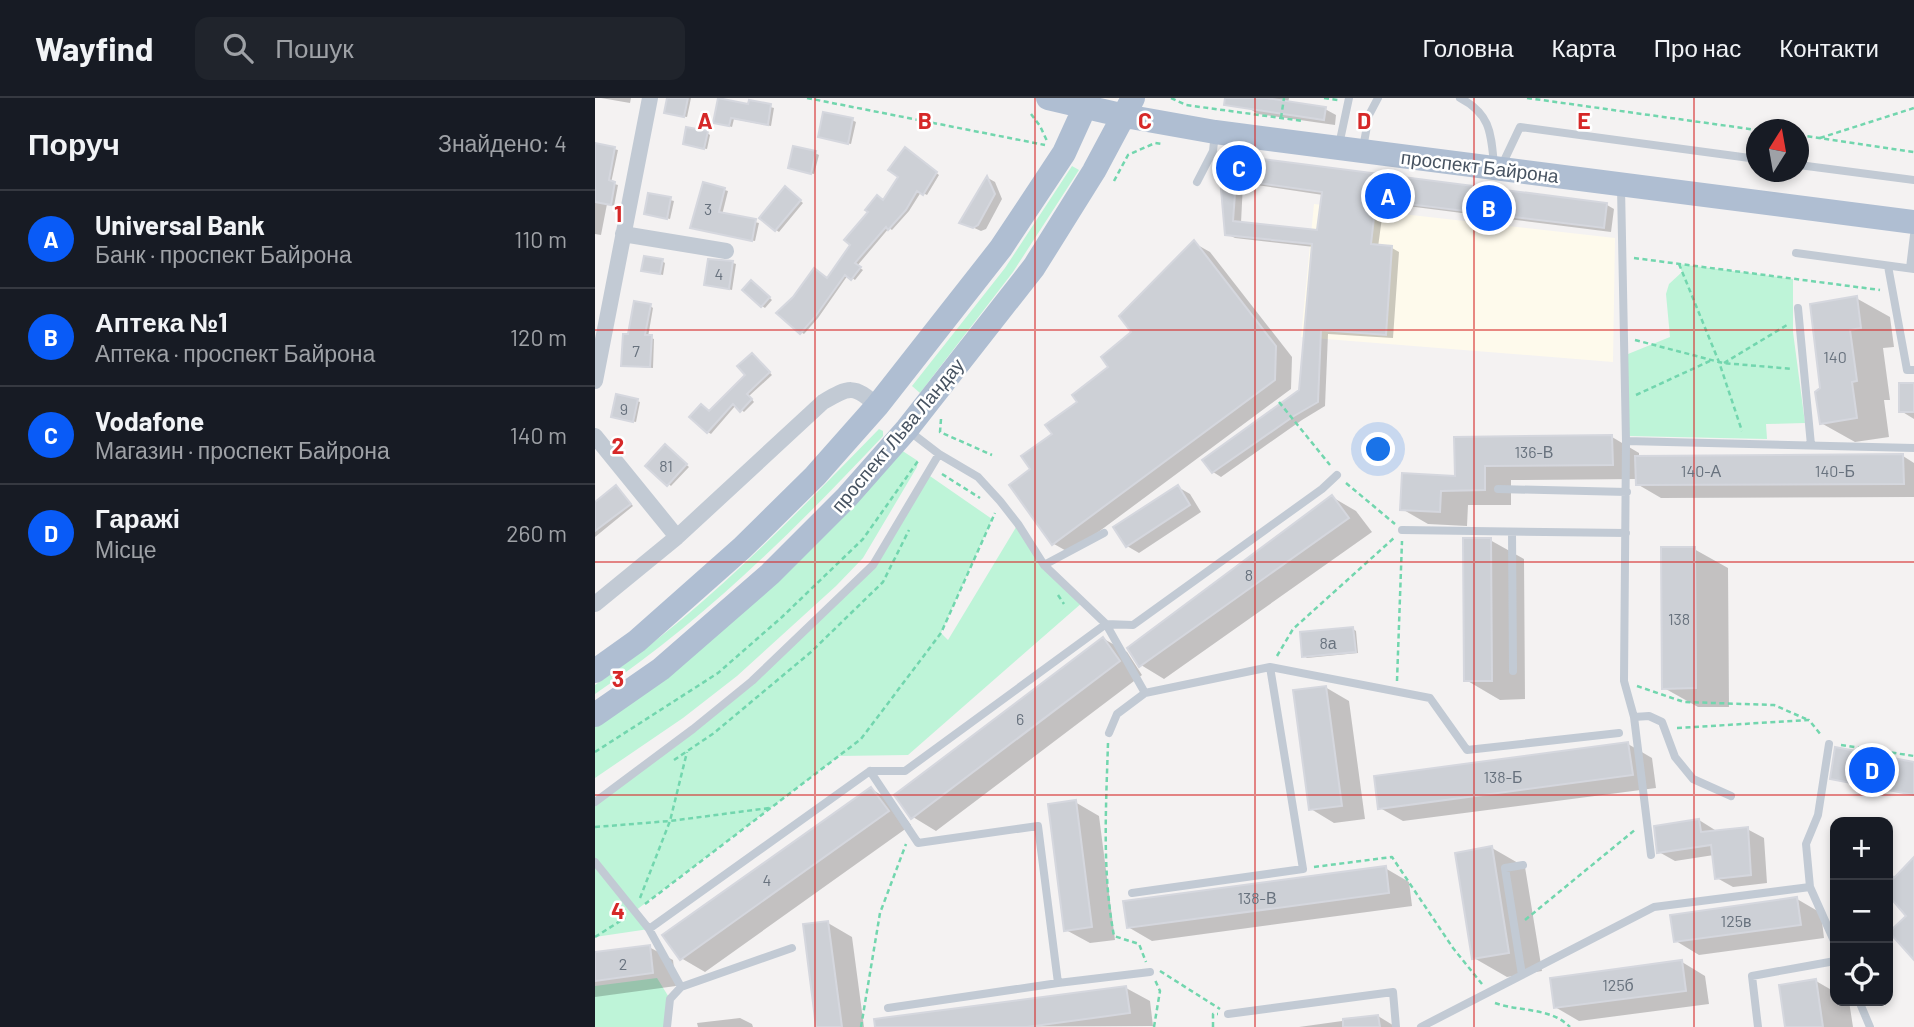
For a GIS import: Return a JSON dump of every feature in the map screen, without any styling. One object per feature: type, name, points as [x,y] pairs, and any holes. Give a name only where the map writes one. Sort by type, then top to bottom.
[{"type":"main road","name":"проспект Байрона","points":[[1040,106],[1087,102],[1129,107],[1215,132],[1914,222]]},
{"type":"main road","name":"проспект Льва Ландау","points":[[595,671],[637,641],[742,548],[815,476],[877,406],[1001,248],[1064,153],[1087,102]]},
{"type":"main road","name":"проспект Льва Ландау","points":[[595,715],[661,669],[770,574],[847,497],[907,429],[1034,267],[1129,107]]},
{"type":"main road","points":[[877,406],[907,429]]},
{"type":"street","points":[[595,381],[650,98]]},
{"type":"street","points":[[623,234],[726,251]]},
{"type":"street","points":[[595,604],[677,537],[823,402],[852,389],[859,390],[877,406]]},
{"type":"street","points":[[595,436],[677,537]]},
{"type":"lane","points":[[1349,98],[1350,149]]},
{"type":"lane","points":[[1350,149],[1378,98]]},
{"type":"lane","points":[[1460,98],[1473,105],[1491,129],[1497,168]]},
{"type":"lane","points":[[1497,168],[1520,127],[1746,158]]},
{"type":"lane","points":[[1196,183],[1213,151],[1215,132]]},
{"type":"lane","points":[[1809,166],[1914,180]]},
{"type":"lane","points":[[1621,184],[1627,492],[1623,681],[1634,717],[1651,855]]},
{"type":"lane","points":[[1796,253],[1912,269],[1914,235]]},
{"type":"lane","points":[[1888,266],[1907,370],[1914,370]]},
{"type":"lane","points":[[1798,308],[1811,445]]},
{"type":"lane","points":[[907,429],[939,454],[978,477],[998,505],[1018,524],[1044,565],[1106,624],[1145,693]]},
{"type":"lane","points":[[1626,441],[1914,448]]},
{"type":"lane","points":[[595,802],[752,681],[873,565],[939,454]]},
{"type":"lane","points":[[649,929],[870,771],[905,771],[1106,624],[1133,625],[1322,489],[1337,475]]},
{"type":"lane","points":[[1497,489],[1627,492]]},
{"type":"lane","points":[[1402,530],[1626,533]]},
{"type":"lane","points":[[1512,532],[1513,671]]},
{"type":"lane","points":[[1044,565],[1104,533]]},
{"type":"lane","points":[[1132,893],[1303,869],[1270,667]]},
{"type":"lane","points":[[1109,733],[1117,715],[1145,693],[1270,667],[1430,698],[1468,750],[1619,733]]},
{"type":"lane","points":[[1634,717],[1650,716],[1662,722],[1675,757],[1693,779],[1731,796]]},
{"type":"lane","points":[[1829,744],[1818,815],[1806,844],[1810,887],[1830,932]]},
{"type":"lane","points":[[870,771],[918,842],[1038,826],[1058,983]]},
{"type":"lane","points":[[595,862],[649,929],[681,987]]},
{"type":"lane","points":[[1522,975],[1505,868],[1523,865]]},
{"type":"lane","points":[[1421,1027],[1654,907],[1810,887]]},
{"type":"lane","points":[[667,1027],[670,999],[681,987],[792,947]]},
{"type":"lane","points":[[1758,1027],[1752,976],[1830,962]]},
{"type":"lane","points":[[888,1008],[1150,972]]},
{"type":"lane","points":[[1228,1014],[1392,992],[1397,1027]]},
{"type":"lane","points":[[1861,1006],[1870,1027]]},
{"type":"path","points":[[807,98],[1047,146],[1040,106]]},
{"type":"path","points":[[1171,98],[1186,105],[1303,121]]},
{"type":"path","points":[[1281,118],[1284,98]]},
{"type":"path","points":[[1527,98],[1746,129]]},
{"type":"path","points":[[1819,138],[1914,108]]},
{"type":"path","points":[[1809,137],[1914,152]]},
{"type":"path","points":[[1623,257],[1893,292]]},
{"type":"path","points":[[1679,264],[1721,363],[1746,444]]},
{"type":"path","points":[[1721,363],[1799,318]]},
{"type":"path","points":[[1624,337],[1721,363],[1804,369]]},
{"type":"path","points":[[1625,400],[1712,360]]},
{"type":"path","points":[[942,416],[940,432],[992,455]]},
{"type":"path","points":[[595,752],[718,673],[782,617],[863,539],[918,461]]},
{"type":"path","points":[[938,471],[998,505],[1004,519]]},
{"type":"path","points":[[595,937],[635,911],[861,739],[941,634],[998,505]]},
{"type":"path","points":[[664,766],[714,733],[811,652],[883,582],[910,528]]},
{"type":"path","points":[[1270,667],[1293,629],[1402,530]]},
{"type":"path","points":[[1397,692],[1402,530]]},
{"type":"path","points":[[1057,594],[1064,604]]},
{"type":"path","points":[[1623,681],[1684,702],[1774,705],[1809,720],[1829,744],[1914,755]]},
{"type":"path","points":[[1664,729],[1809,720]]},
{"type":"path","points":[[1109,733],[1106,803],[1108,905],[1114,936],[1139,944],[1160,991],[1154,1027]]},
{"type":"path","points":[[635,911],[670,821],[688,750]]},
{"type":"path","points":[[595,827],[670,821],[772,807]]},
{"type":"path","points":[[1518,926],[1647,820]]},
{"type":"path","points":[[861,1027],[880,913],[911,832]]},
{"type":"path","points":[[1303,869],[1392,857],[1453,948],[1481,984],[1492,990],[1496,1003],[1555,1015],[1570,1027]]},
{"type":"path","points":[[1150,972],[1161,971],[1228,1014]]},
{"type":"path","points":[[1481,984],[1491,978]]},
{"type":"shaded area","points":[[1314,204],[1615,238],[1613,362],[1301,337]]},
{"type":"green space","points":[[1072,166],[1079,170],[1013,272],[920,393],[912,386],[1005,268]]},
{"type":"green space","points":[[1679,264],[1793,279],[1793,332],[1805,423],[1766,424],[1767,439],[1628,436],[1628,354],[1670,337],[1666,294],[1669,284],[1682,272]]},
{"type":"green space","points":[[879,429],[883,431],[883,436],[816,506],[746,573],[673,636],[595,694],[595,685],[672,628],[743,565]]},
{"type":"green space","points":[[901,450],[918,461],[917,467],[863,558],[737,676],[683,718],[595,778],[595,723]]},
{"type":"green space","points":[[927,474],[992,519],[941,633],[948,640],[1018,524],[1044,565],[1083,602],[908,755],[839,756],[635,911],[649,929],[595,937],[595,802],[752,681],[873,565]]},
{"type":"green space","points":[[657,978],[670,999],[667,1027],[595,1027],[595,986]]},
{"type":"building","points":[[667,98],[688,98],[684,117],[664,113]]},
{"type":"building","points":[[718,98],[748,104],[749,100],[771,104],[768,125],[731,118],[729,126],[713,123]]},
{"type":"building","points":[[1225,98],[1266,98],[1326,107],[1324,120],[1224,105]]},
{"type":"building","points":[[823,112],[853,118],[848,144],[818,137]]},
{"type":"building","points":[[686,127],[708,131],[704,149],[683,144]]},
{"type":"building","points":[[595,143],[615,147],[609,180],[615,182],[611,205],[595,202]]},
{"type":"building","points":[[793,146],[816,151],[811,174],[788,168]]},
{"type":"building","points":[[905,147],[937,172],[923,195],[917,191],[906,210],[888,230],[886,227],[855,263],[861,267],[851,280],[845,275],[800,334],[776,313],[793,297],[814,268],[827,278],[850,245],[844,240],[868,212],[865,210],[877,195],[883,200],[898,177],[888,170]]},
{"type":"building","points":[[1224,154],[1607,203],[1604,228],[1376,200],[1371,244],[1392,246],[1386,335],[1321,330],[1318,402],[1212,473],[1202,460],[1299,390],[1312,244],[1225,235],[1220,178]],"holes":[[[1236,180],[1322,192],[1317,230],[1233,221]]]},
{"type":"building","points":[[987,176],[995,194],[978,225],[973,228],[959,223]]},
{"type":"building","points":[[703,182],[725,188],[719,212],[756,219],[752,241],[690,228]]},
{"type":"building","points":[[785,186],[801,200],[775,231],[759,218]]},
{"type":"building","points":[[648,193],[671,197],[667,219],[644,214]]},
{"type":"building","points":[[1194,240],[1276,346],[1275,380],[1052,545],[1009,485],[1030,469],[1021,456],[1052,434],[1045,425],[1077,402],[1072,395],[1108,367],[1101,357],[1131,332],[1119,316]]},
{"type":"building","points":[[644,256],[663,259],[660,274],[641,271]]},
{"type":"building","points":[[708,259],[733,261],[729,289],[704,285]]},
{"type":"building","points":[[751,280],[770,297],[761,307],[742,290]]},
{"type":"building","points":[[1857,296],[1861,328],[1850,330],[1857,381],[1852,382],[1857,418],[1820,424],[1815,392],[1820,388],[1810,304]]},
{"type":"building","points":[[634,301],[651,304],[645,335],[652,335],[650,367],[621,366],[623,334],[628,334]]},
{"type":"building","points":[[752,353],[770,372],[747,394],[752,399],[740,412],[733,404],[707,433],[689,417],[701,404],[709,411],[745,375],[737,366]]},
{"type":"building","points":[[1899,383],[1914,383],[1914,412],[1899,412]]},
{"type":"building","points":[[616,394],[638,399],[633,422],[611,417]]},
{"type":"building","points":[[1612,435],[1613,465],[1485,466],[1485,490],[1441,491],[1440,512],[1400,510],[1402,473],[1455,476],[1454,437]]},
{"type":"building","points":[[665,444],[687,464],[667,486],[645,466]]},
{"type":"building","points":[[1903,454],[1904,484],[1636,485],[1635,456]]},
{"type":"building","points":[[616,485],[631,504],[595,531],[595,502]]},
{"type":"building","points":[[1178,485],[1190,505],[1126,547],[1113,527]]},
{"type":"building","points":[[1332,495],[1349,518],[1139,667],[1127,648]]},
{"type":"building","points":[[1463,538],[1491,538],[1492,681],[1464,681]]},
{"type":"building","points":[[1661,547],[1695,547],[1696,688],[1662,689]]},
{"type":"building","points":[[1353,627],[1356,652],[1302,657],[1300,632]]},
{"type":"building","points":[[1103,637],[1120,661],[911,819],[894,795]]},
{"type":"building","points":[[1326,686],[1342,806],[1309,810],[1293,690]]},
{"type":"building","points":[[1628,742],[1633,775],[1378,809],[1374,776]]},
{"type":"building","points":[[1835,747],[1914,762],[1914,795],[1830,779]]},
{"type":"building","points":[[871,787],[889,811],[680,960],[662,935]]},
{"type":"building","points":[[1076,800],[1092,927],[1064,931],[1048,804]]},
{"type":"building","points":[[1699,819],[1701,832],[1748,827],[1751,875],[1715,879],[1711,845],[1657,853],[1654,826]]},
{"type":"building","points":[[1492,846],[1509,953],[1472,959],[1455,853]]},
{"type":"building","points":[[1914,857],[1914,960],[1893,936],[1893,928],[1906,916],[1893,901],[1894,878]]},
{"type":"building","points":[[1386,866],[1389,893],[1127,928],[1123,901]]},
{"type":"building","points":[[1797,897],[1801,925],[1674,942],[1670,915]]},
{"type":"building","points":[[828,921],[842,1027],[816,1027],[803,924]]},
{"type":"building","points":[[650,945],[653,973],[595,981],[595,952]]},
{"type":"building","points":[[1682,960],[1686,991],[1554,1008],[1550,978]]},
{"type":"building","points":[[1816,979],[1823,1027],[1785,1027],[1779,985]]},
{"type":"building","points":[[1126,986],[1130,1013],[1027,1027],[875,1027],[874,1019]]},
{"type":"building","points":[[1378,1015],[1380,1027],[1343,1027],[1343,1019]]},
{"type":"place","name":"Vodafone","points":[[1239,168]]},
{"type":"place","name":"Universal Bank","points":[[1388,196]]},
{"type":"place","name":"Аптека №1","points":[[1489,208]]},
{"type":"place","name":"Гаражі","points":[[1872,770]]}]
